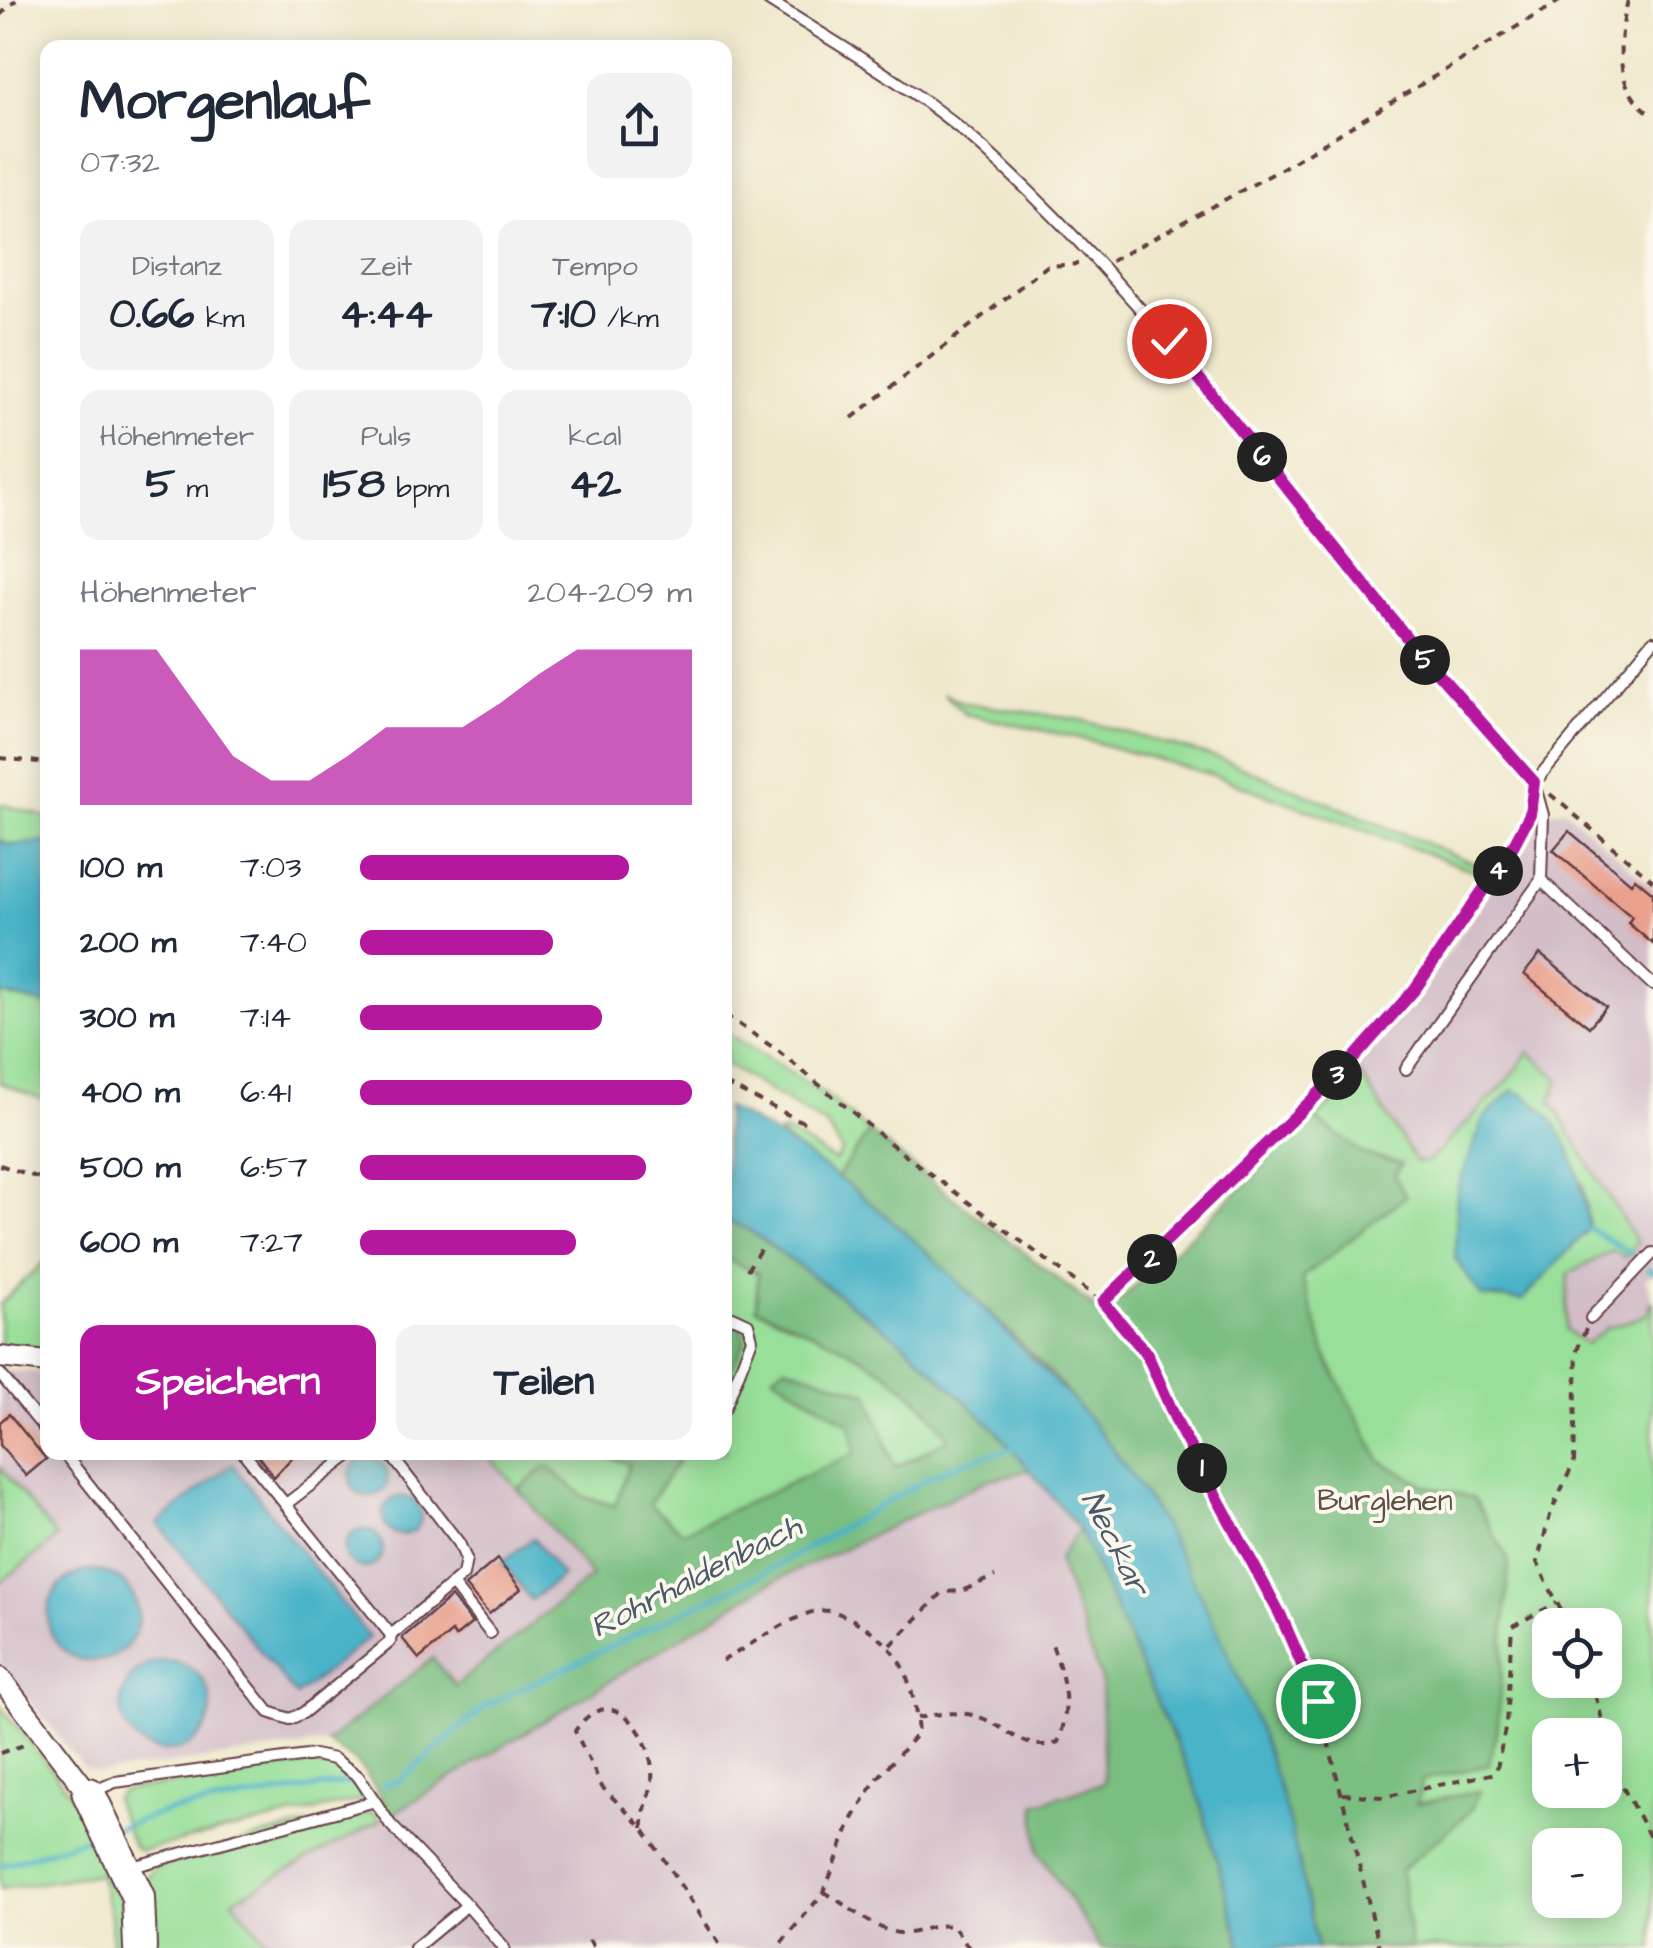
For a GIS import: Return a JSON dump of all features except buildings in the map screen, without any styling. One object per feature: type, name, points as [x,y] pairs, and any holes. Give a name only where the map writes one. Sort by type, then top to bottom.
[{"type":"main road","points":[[94,1802],[138,1897],[140,1948]]},
{"type":"street","points":[[0,1356],[40,1361]]},
{"type":"street","points":[[0,1678],[94,1802]]},
{"type":"lane","points":[[768,0],[954,123],[1102,266],[1169,341],[1412,644],[1534,782],[1544,814],[1542,880],[1406,1069]]},
{"type":"lane","points":[[1534,782],[1653,642]]},
{"type":"lane","points":[[1542,880],[1653,985]]},
{"type":"lane","points":[[1590,1318],[1653,1253]]},
{"type":"lane","points":[[732,1318],[748,1324],[752,1339],[732,1390]]},
{"type":"lane","points":[[0,1374],[40,1423]]},
{"type":"lane","points":[[69,1460],[269,1712],[279,1718],[303,1714],[463,1575],[466,1559],[459,1543],[392,1460]]},
{"type":"lane","points":[[250,1460],[391,1634]]},
{"type":"lane","points":[[286,1504],[344,1460]]},
{"type":"lane","points":[[452,1584],[490,1632]]},
{"type":"lane","points":[[94,1802],[115,1782],[314,1755],[347,1765],[367,1787],[372,1802],[504,1948]]},
{"type":"lane","points":[[124,1860],[372,1802]]},
{"type":"lane","points":[[414,1948],[467,1905]]},
{"type":"path","points":[[0,15],[16,0]]},
{"type":"path","points":[[852,418],[1046,266],[1102,266],[1276,172],[1561,0]]},
{"type":"path","points":[[1628,0],[1620,37],[1620,70],[1640,107],[1653,116]]},
{"type":"path","points":[[0,758],[40,762]]},
{"type":"path","points":[[1103,1302],[1347,1066],[1415,989],[1512,848],[1530,814],[1534,782],[1581,816],[1653,881]]},
{"type":"path","points":[[1641,871],[1653,874]]},
{"type":"path","points":[[732,1021],[777,1050],[902,1153],[1103,1302],[1147,1354],[1179,1427],[1280,1614],[1318,1701],[1380,1948]]},
{"type":"path","points":[[732,1087],[805,1123]]},
{"type":"path","points":[[0,1165],[40,1178]]},
{"type":"path","points":[[747,1270],[764,1245]]},
{"type":"path","points":[[1560,1608],[1537,1562],[1551,1512],[1574,1462],[1577,1350],[1590,1318]]},
{"type":"path","points":[[892,1645],[943,1592],[962,1591],[995,1576]]},
{"type":"path","points":[[1343,1794],[1383,1797],[1496,1773],[1506,1724],[1512,1626],[1557,1603]]},
{"type":"path","points":[[722,1661],[799,1616],[820,1610],[848,1617],[892,1645],[916,1701],[918,1733],[874,1781],[850,1822],[824,1892],[777,1948]]},
{"type":"path","points":[[917,1718],[943,1712],[978,1716],[1020,1741],[1042,1748],[1058,1742],[1068,1720],[1062,1674],[1052,1644]]},
{"type":"path","points":[[1595,1698],[1620,1780],[1653,1843]]},
{"type":"path","points":[[643,1828],[642,1811],[652,1780],[648,1754],[636,1728],[616,1708],[600,1706],[585,1716],[575,1731],[578,1741],[602,1787],[643,1828],[722,1948]]},
{"type":"path","points":[[0,1752],[46,1737]]},
{"type":"path","points":[[824,1892],[879,1926],[902,1934],[932,1924],[954,1928],[970,1948]]},
{"type":"path","points":[[589,1940],[594,1948]]},
{"type":"shaded area","points":[[1564,809],[1653,888],[1653,1273],[1645,1279],[1653,1301],[1647,1314],[1607,1328],[1586,1344],[1566,1330],[1568,1274],[1613,1251],[1594,1170],[1550,1101],[1529,1052],[1508,1081],[1429,1161],[1402,1164],[1364,1154],[1309,1114],[1436,970],[1510,861],[1535,815]]},
{"type":"shaded area","points":[[6,1371],[40,1373],[40,1460],[492,1460],[592,1575],[455,1686],[432,1658],[326,1743],[101,1773],[83,1767],[0,1664],[0,1583],[57,1538],[0,1467],[0,1376]]},
{"type":"shaded area","points":[[1030,1470],[1079,1529],[1058,1560],[1101,1680],[1105,1784],[1035,1804],[1038,1851],[1101,1948],[272,1948],[232,1901],[391,1815],[766,1585],[988,1480]]},
{"type":"green space","points":[[944,693],[964,703],[1081,720],[1222,759],[1481,866],[1477,872],[1213,775],[1079,738],[965,714]]},
{"type":"green space","points":[[0,804],[40,815],[40,843],[11,845],[0,840]]},
{"type":"green space","points":[[0,994],[40,1003],[40,1098],[0,1083]]},
{"type":"green space","points":[[732,1036],[826,1095],[869,1132],[835,1180],[779,1134],[786,1131],[835,1161],[842,1151],[827,1126],[732,1068]]},
{"type":"green space","name":"Burglehen","points":[[1529,1052],[1559,1079],[1551,1101],[1637,1243],[1625,1257],[1613,1251],[1568,1274],[1566,1330],[1586,1344],[1607,1328],[1646,1315],[1653,1301],[1653,1948],[1307,1948],[1056,1373],[1361,1075],[1416,1162],[1429,1161],[1508,1081]],"holes":[[[1583,1185],[1589,1228],[1553,1263]]]},
{"type":"green space","points":[[1309,1114],[1364,1154],[1402,1164],[1394,1175],[1406,1196],[1302,1278],[1328,1361],[1381,1461],[1424,1485],[1474,1498],[1509,1561],[1498,1725],[1488,1765],[1422,1780],[1417,1804],[1480,1791],[1471,1811],[1401,1870],[1411,1948],[1317,1948],[1289,1822],[1256,1726],[1154,1510],[1114,1450],[1054,1377],[965,1288],[835,1180],[869,1132],[1104,1315],[1254,1176]]},
{"type":"green space","points":[[732,1223],[747,1229],[905,1343],[996,1430],[1030,1470],[988,1480],[766,1585],[391,1815],[359,1765],[326,1743],[433,1658],[455,1686],[592,1576],[518,1489],[547,1466],[585,1497],[615,1506],[629,1464],[618,1460],[678,1460],[649,1504],[683,1532],[856,1453],[850,1424],[773,1375],[785,1366],[868,1393],[895,1468],[949,1439],[911,1392],[888,1374],[838,1345],[756,1308],[758,1273],[732,1262]]},
{"type":"green space","points":[[732,1262],[758,1273],[756,1308],[840,1345],[886,1372],[929,1411],[950,1438],[894,1468],[868,1393],[774,1376],[850,1424],[857,1453],[683,1532],[649,1504],[678,1460],[732,1460],[732,1367],[745,1341],[735,1326],[732,1328]]},
{"type":"green space","points":[[40,1266],[40,1353],[0,1349],[0,1304]]},
{"type":"green space","points":[[732,1327],[742,1329],[745,1341],[732,1367]]},
{"type":"green space","points":[[492,1460],[618,1460],[630,1464],[616,1506],[585,1497],[547,1466],[518,1489]]},
{"type":"green space","points":[[0,1467],[57,1538],[0,1583]]},
{"type":"green space","points":[[1079,1529],[1197,1790],[1242,1948],[1101,1948],[1038,1851],[1035,1804],[1104,1783],[1101,1680],[1058,1560]]},
{"type":"green space","points":[[0,1706],[66,1789],[103,1848],[124,1912],[126,1948],[112,1948],[111,1915],[99,1874],[0,1889]]},
{"type":"green space","points":[[310,1764],[343,1770],[363,1794],[361,1800],[140,1851],[133,1846],[114,1799],[121,1791]]},
{"type":"green space","points":[[373,1812],[381,1820],[233,1900],[272,1948],[153,1948],[145,1879],[155,1868],[270,1834]]},
{"type":"water","points":[[0,840],[11,845],[40,843],[40,1003],[0,994]]},
{"type":"water","points":[[1513,1090],[1546,1113],[1568,1147],[1589,1228],[1523,1300],[1482,1297],[1455,1259],[1457,1190],[1484,1118]]},
{"type":"water","name":"Neckar","points":[[732,1111],[833,1174],[900,1228],[1056,1383],[1115,1452],[1193,1581],[1258,1728],[1289,1822],[1317,1948],[1242,1948],[1197,1790],[1079,1529],[996,1430],[905,1343],[748,1229],[732,1223]]},
{"type":"water","points":[[362,1460],[376,1460],[386,1470],[386,1484],[376,1494],[362,1494],[352,1484],[352,1470]]},
{"type":"water","points":[[232,1464],[369,1637],[296,1696],[158,1523]]},
{"type":"water","points":[[402,1497],[415,1503],[421,1516],[415,1529],[402,1535],[389,1529],[383,1516],[389,1503]]},
{"type":"water","points":[[364,1530],[377,1536],[383,1549],[377,1562],[364,1568],[351,1562],[345,1549],[351,1536]]},
{"type":"water","points":[[533,1538],[562,1576],[531,1600],[502,1562]]},
{"type":"water","points":[[93,1571],[125,1584],[138,1616],[125,1648],[93,1661],[61,1648],[48,1616],[61,1584]]},
{"type":"water","points":[[166,1661],[198,1674],[211,1706],[198,1738],[166,1751],[134,1738],[121,1706],[134,1674]]},
{"type":"waterway","points":[[1589,1228],[1633,1255]]},
{"type":"waterway","points":[[1649,1269],[1653,1272]]},
{"type":"waterway","name":"Rohrhaldenbach","points":[[383,1785],[399,1781],[487,1705],[764,1573],[928,1478],[962,1462],[1016,1448]]},
{"type":"waterway","name":"Rohrhaldenbach","points":[[117,1828],[168,1811],[348,1783]]},
{"type":"waterway","name":"Rohrhaldenbach","points":[[0,1866],[97,1835]]},
{"type":"route","points":[[1169,341],[1412,644],[1534,782],[1530,814],[1512,848],[1415,989],[1347,1066],[1111,1299],[1103,1302],[1147,1354],[1179,1427],[1280,1614],[1318,1701]]}]
